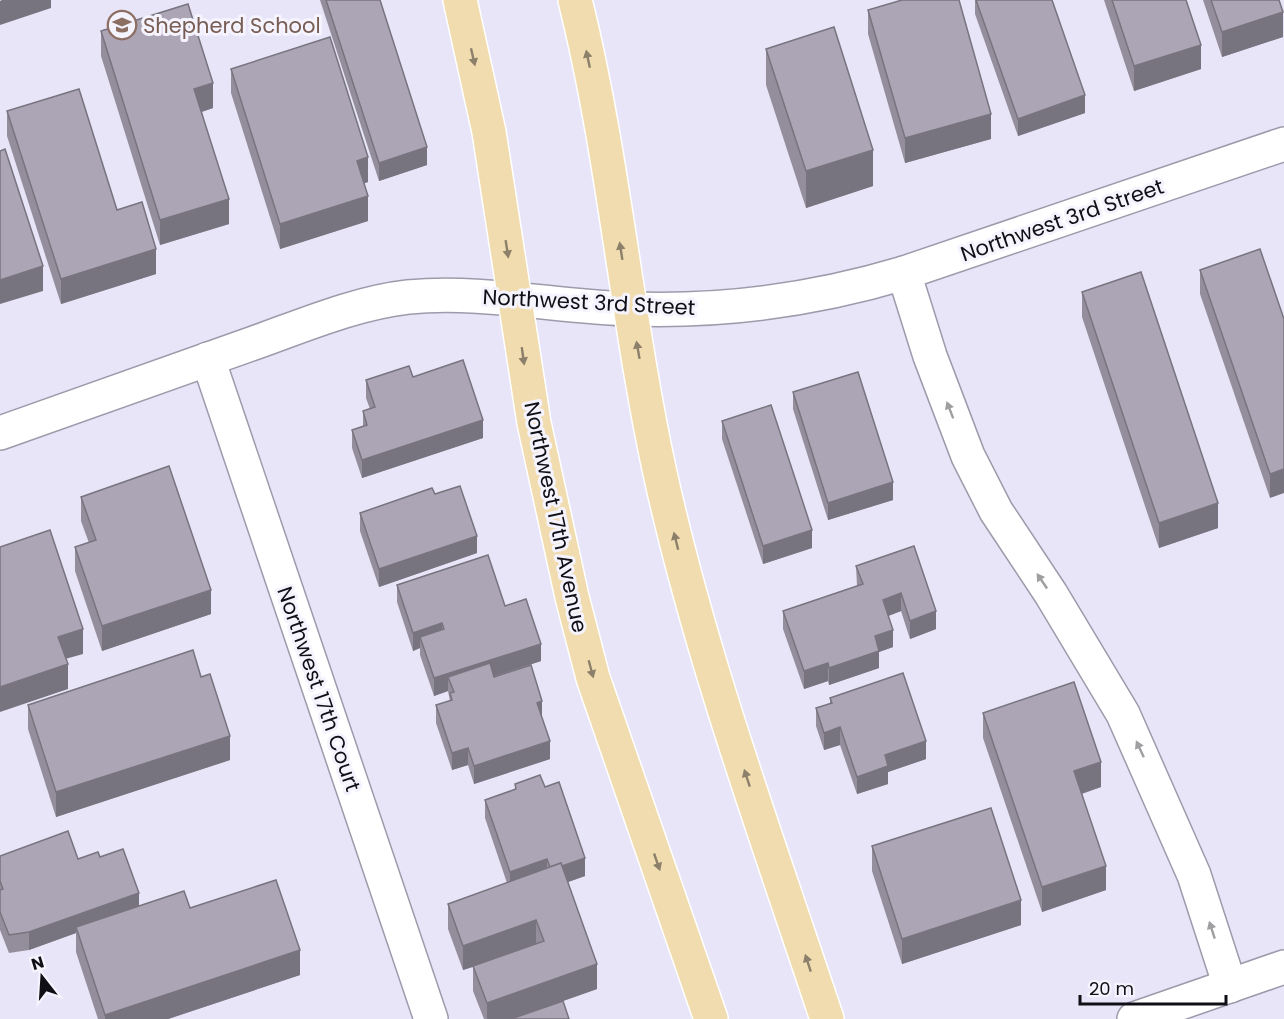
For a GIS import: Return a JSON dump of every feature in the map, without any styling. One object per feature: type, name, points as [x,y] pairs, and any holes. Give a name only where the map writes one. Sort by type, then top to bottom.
[{"type":"main road","name":"Northwest 17th Avenue","points":[[459,0],[489,132],[534,423],[572,597],[591,668],[711,1019]]},
{"type":"main road","points":[[575,0],[600,115],[630,309],[660,470],[690,598],[827,1019]]},
{"type":"street","name":"Northwest 3rd Street","points":[[0,433],[359,307],[404,298],[434,295],[515,298],[630,309],[740,308],[849,289],[904,273],[1284,144]]},
{"type":"street","points":[[904,273],[930,356],[968,456],[996,511],[1051,594],[1123,714],[1194,874],[1230,986]]},
{"type":"street","name":"Northwest 17th Court","points":[[208,359],[431,1019]]},
{"type":"street","points":[[1134,1019],[1284,967]]},
{"type":"building","points":[[326,0],[380,0],[427,147],[379,163]]},
{"type":"building","points":[[902,0],[959,0],[991,114],[905,138],[868,10]]},
{"type":"building","points":[[976,0],[1052,0],[1085,95],[1018,119]]},
{"type":"building","points":[[1112,0],[1186,0],[1201,45],[1134,66]]},
{"type":"building","points":[[1211,0],[1279,0],[1283,12],[1222,32]]},
{"type":"building","points":[[188,4],[213,83],[194,89],[229,199],[160,220],[101,31]]},
{"type":"building","points":[[834,27],[873,150],[806,171],[766,49]]},
{"type":"building","points":[[330,37],[368,157],[357,161],[368,196],[280,224],[231,69]]},
{"type":"building","points":[[79,89],[117,210],[142,202],[156,249],[61,279],[7,111]]},
{"type":"building","points":[[5,149],[43,266],[0,280],[0,151]]},
{"type":"building","points":[[1260,249],[1284,319],[1284,469],[1270,474],[1200,270]]},
{"type":"building","points":[[1141,272],[1218,503],[1159,523],[1082,292]]},
{"type":"building","points":[[463,360],[483,420],[362,460],[352,430],[367,425],[363,411],[375,407],[366,380],[409,366],[413,377]]},
{"type":"building","points":[[858,372],[893,482],[828,503],[793,392]]},
{"type":"building","points":[[771,405],[812,530],[763,546],[722,421]]},
{"type":"building","points":[[169,466],[211,590],[102,626],[75,547],[96,540],[81,497]]},
{"type":"building","points":[[460,486],[477,536],[379,569],[360,513],[432,488],[435,494]]},
{"type":"building","points":[[50,530],[83,629],[58,637],[68,664],[0,687],[0,547]]},
{"type":"building","points":[[914,546],[936,611],[910,621],[901,593],[883,600],[893,630],[875,636],[879,651],[829,668],[828,663],[804,671],[783,611],[863,584],[856,566]]},
{"type":"building","points":[[488,555],[505,606],[526,599],[541,644],[434,678],[420,637],[444,629],[442,623],[413,633],[397,585]]},
{"type":"building","points":[[193,650],[201,677],[210,674],[230,736],[56,792],[28,705]]},
{"type":"building","points":[[490,663],[494,677],[531,665],[542,701],[537,703],[550,741],[474,766],[468,748],[452,753],[436,705],[452,700],[450,693],[454,692],[448,677]]},
{"type":"building","points":[[903,673],[926,741],[885,755],[888,766],[857,777],[840,727],[824,733],[816,708],[832,703],[830,698]]},
{"type":"building","points":[[1074,682],[1101,762],[1074,771],[1106,866],[1042,887],[983,713]]},
{"type":"building","points":[[540,775],[545,787],[559,782],[585,858],[562,866],[561,863],[550,867],[547,859],[510,872],[485,800],[516,789],[515,784]]},
{"type":"building","points":[[991,808],[1021,900],[902,939],[872,846]]},
{"type":"building","points":[[68,831],[78,859],[98,852],[100,857],[123,849],[139,893],[29,932],[9,935],[0,912],[0,890],[3,889],[0,881],[0,856]]},
{"type":"building","points":[[561,863],[597,964],[487,1003],[473,966],[544,941],[536,920],[463,946],[448,904]]},
{"type":"building","points":[[276,880],[300,950],[105,1015],[76,927],[184,891],[190,908]]},
{"type":"building","points":[[563,1001],[569,1019],[511,1019]]},
{"type":"place","name":"Shepherd School","points":[[122,25]]}]
